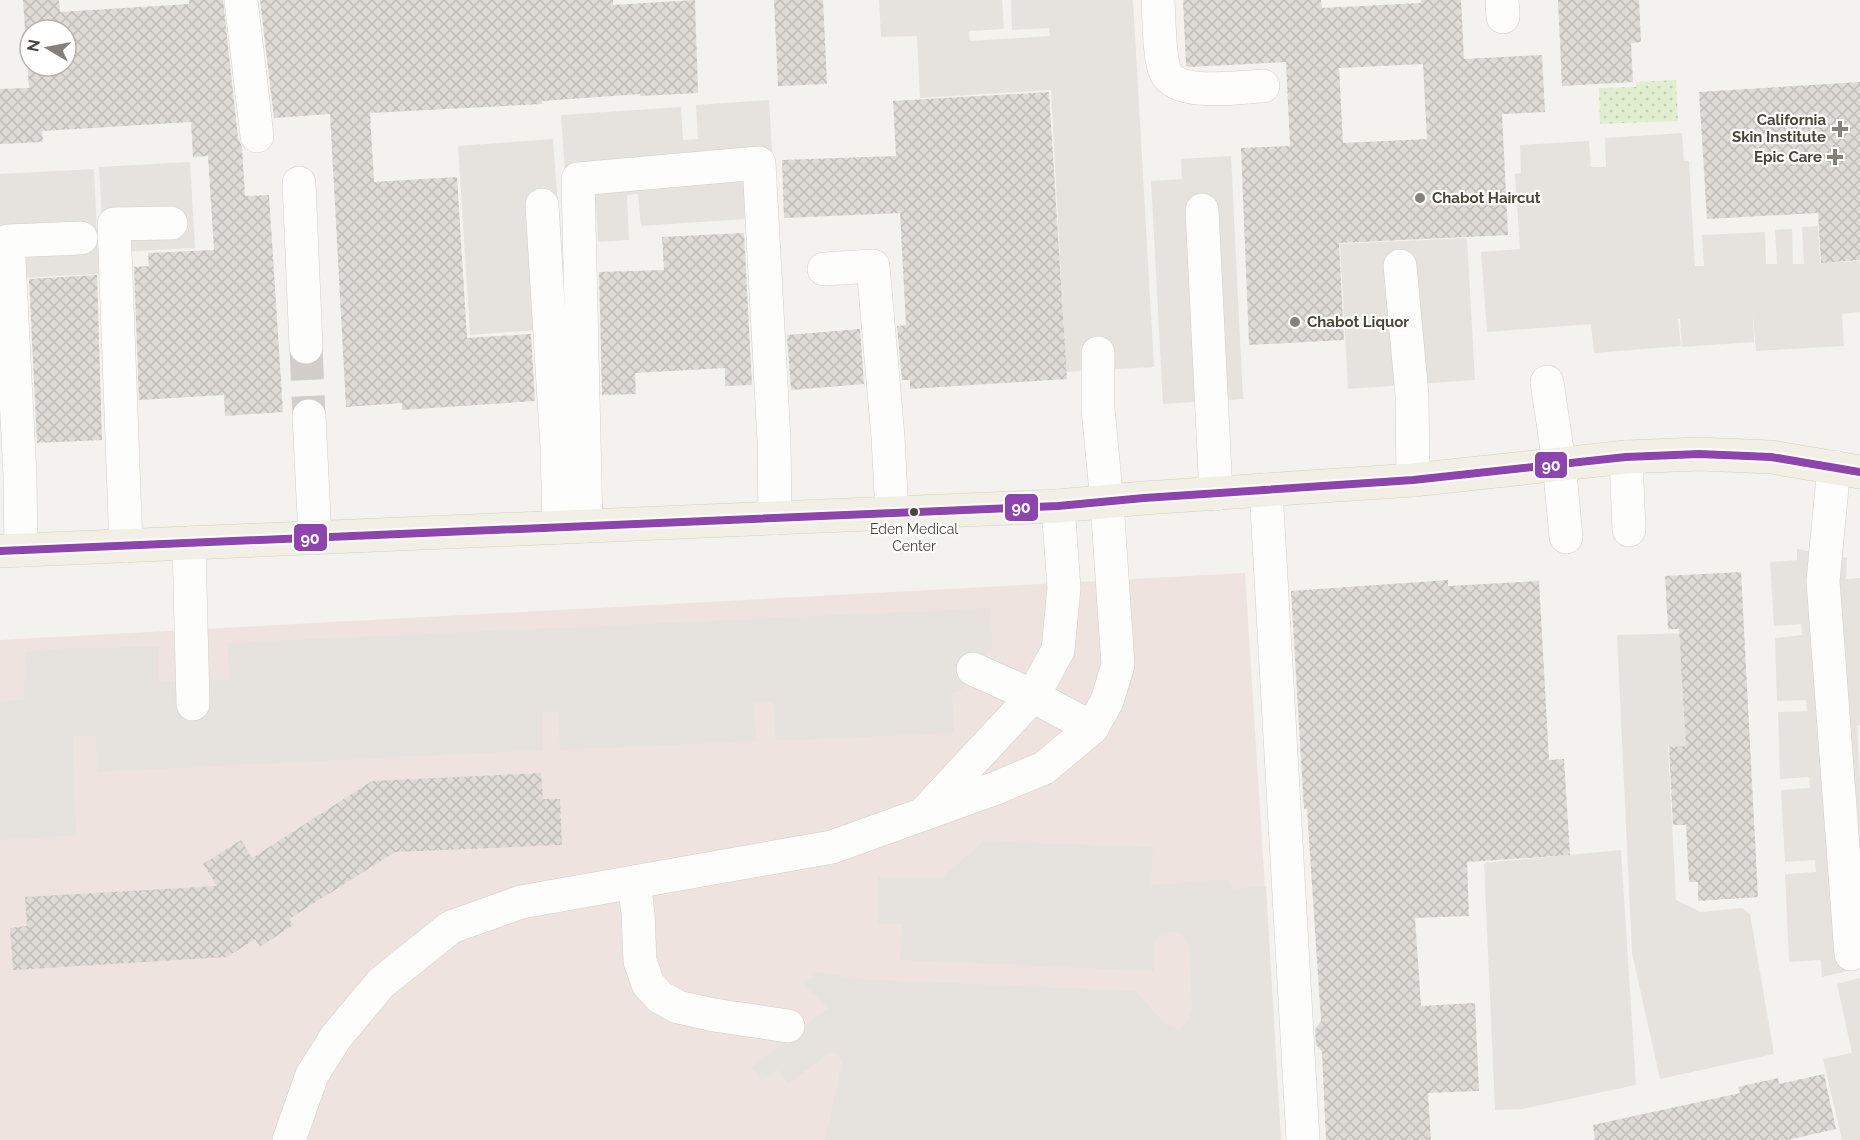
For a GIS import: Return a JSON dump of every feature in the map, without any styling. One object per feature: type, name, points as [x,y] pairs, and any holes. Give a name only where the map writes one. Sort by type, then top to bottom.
[{"type":"main road","points":[[11,550],[1058,506],[1413,480],[1626,457],[1699,454],[1771,457],[1847,470]]},
{"type":"lane","points":[[241,0],[257,136]]},
{"type":"lane","points":[[1158,0],[1160,41],[1166,73],[1177,84],[1200,88],[1263,86]]},
{"type":"lane","points":[[572,526],[578,179],[759,164],[774,440],[775,518]]},
{"type":"lane","points":[[299,183],[306,347]]},
{"type":"lane","points":[[542,205],[557,447],[572,526]]},
{"type":"lane","points":[[1202,210],[1216,494]]},
{"type":"lane","points":[[126,546],[114,224],[171,223]]},
{"type":"lane","points":[[11,550],[20,476],[8,241],[81,238]]},
{"type":"lane","points":[[824,269],[873,266],[888,436],[892,513]]},
{"type":"lane","points":[[1400,266],[1412,395],[1413,480]]},
{"type":"lane","points":[[289,1140],[312,1075],[336,1037],[381,983],[451,927],[521,902],[832,847],[996,788],[1044,768],[1092,728],[1107,701],[1118,665],[1098,409],[1098,353]]},
{"type":"lane","points":[[1547,382],[1559,463],[1566,537]]},
{"type":"lane","points":[[309,416],[315,537]]},
{"type":"lane","points":[[1626,457],[1629,530]]},
{"type":"lane","points":[[1847,470],[1823,581],[1851,954]]},
{"type":"lane","points":[[1266,490],[1303,1140]]},
{"type":"lane","points":[[924,814],[1033,696],[1058,650],[1064,588],[1058,506]]},
{"type":"lane","points":[[189,543],[193,704]]},
{"type":"lane","points":[[973,669],[1033,696],[1092,728]]},
{"type":"lane","points":[[634,882],[640,961],[648,984],[660,997],[678,1007],[788,1026]]},
{"type":"shaded area","points":[[879,0],[1002,0],[1004,29],[969,31],[970,41],[1050,36],[1049,28],[1012,30],[1011,0],[1133,0],[1154,367],[1066,372],[1051,90],[920,98],[917,36],[881,37]]},
{"type":"shaded area","points":[[769,100],[774,184],[746,219],[641,226],[638,194],[627,195],[629,240],[598,242],[596,202],[567,204],[561,115],[681,107],[683,140],[698,139],[696,105]]},
{"type":"shaded area","points":[[1682,133],[1684,161],[1689,161],[1695,266],[1704,266],[1702,235],[1765,232],[1766,264],[1777,264],[1775,230],[1792,229],[1793,264],[1804,264],[1802,227],[1818,226],[1820,263],[1860,261],[1860,312],[1842,314],[1844,346],[1756,351],[1753,314],[1754,342],[1682,347],[1680,319],[1678,319],[1681,346],[1594,353],[1591,324],[1487,332],[1481,252],[1520,249],[1515,174],[1521,173],[1520,145],[1589,141],[1591,167],[1606,167],[1605,138]]},
{"type":"shaded area","points":[[553,139],[567,328],[470,335],[458,146]]},
{"type":"shaded area","points":[[1231,156],[1243,399],[1163,404],[1151,181],[1182,179],[1181,159]]},
{"type":"shaded area","points":[[190,162],[195,248],[104,253],[99,167]]},
{"type":"shaded area","points":[[94,169],[99,274],[0,279],[0,174]]},
{"type":"shaded area","points":[[1467,238],[1475,380],[1348,389],[1340,244]]},
{"type":"shaded area","points":[[1797,549],[1847,558],[1846,579],[1860,578],[1860,725],[1857,726],[1860,779],[1860,968],[1822,977],[1821,960],[1789,962],[1785,874],[1816,872],[1815,860],[1785,862],[1781,790],[1810,788],[1809,777],[1780,779],[1778,712],[1807,711],[1806,700],[1777,701],[1775,638],[1802,635],[1801,624],[1774,626],[1770,562],[1797,560]]},
{"type":"shaded area","name":"Eden Medical Center","points":[[1245,573],[1281,1140],[0,1140],[0,640]]},
{"type":"shaded area","points":[[991,608],[992,646],[961,690],[952,693],[954,733],[776,741],[773,702],[754,703],[756,741],[560,750],[558,712],[542,712],[543,750],[97,772],[96,736],[73,736],[76,836],[0,840],[0,701],[24,700],[25,652],[71,648],[158,647],[159,682],[229,680],[228,643]]},
{"type":"shaded area","points":[[1690,633],[1693,746],[1668,747],[1676,900],[1701,912],[1742,908],[1750,914],[1774,1054],[1660,1079],[1632,953],[1617,635]]},
{"type":"shaded area","points":[[984,841],[1153,847],[1151,885],[1228,879],[1233,889],[1266,886],[1281,1140],[825,1140],[842,1062],[838,1054],[830,1053],[788,1084],[778,1070],[762,1082],[752,1067],[828,1008],[803,984],[817,972],[857,979],[1135,991],[1166,1025],[1179,1029],[1188,1021],[1192,1008],[1189,947],[1184,937],[1173,931],[1162,933],[1155,940],[1154,971],[900,960],[902,924],[877,924],[878,877],[941,878]]},
{"type":"shaded area","points":[[1621,850],[1636,1085],[1522,1109],[1495,1110],[1484,863]]},
{"type":"shaded area","points":[[1860,978],[1860,1140],[1842,1140],[1823,1059],[1852,1053],[1837,984]]},
{"type":"green space","points":[[1676,80],[1678,121],[1600,124],[1599,88],[1636,87],[1636,82]]},
{"type":"building","points":[[23,0],[59,0],[60,12],[189,4],[189,0],[223,0],[238,138],[242,147],[245,196],[269,195],[283,412],[225,416],[224,395],[139,400],[134,267],[149,266],[148,253],[214,250],[208,156],[193,157],[191,122],[42,131],[43,142],[0,144],[0,89],[29,88],[28,78],[78,78],[78,18],[24,18]]},
{"type":"building","points":[[260,0],[613,0],[613,5],[695,0],[698,93],[640,96],[640,94],[542,101],[542,104],[370,113],[374,182],[457,177],[467,338],[531,334],[535,401],[402,410],[402,403],[346,407],[330,114],[274,118]]},
{"type":"building","points":[[774,0],[823,0],[827,84],[778,86]]},
{"type":"building","points":[[1183,0],[1321,0],[1322,8],[1421,3],[1421,0],[1461,0],[1464,59],[1542,55],[1545,112],[1502,114],[1508,235],[1339,243],[1344,340],[1249,345],[1241,148],[1290,146],[1286,62],[1186,66]],"holes":[[[1423,64],[1427,139],[1343,143],[1339,68]]]},
{"type":"building","points":[[1558,0],[1639,0],[1641,42],[1631,43],[1633,82],[1562,86]]},
{"type":"building","points":[[1860,82],[1860,260],[1821,263],[1818,213],[1707,219],[1699,92]]},
{"type":"building","points":[[1049,92],[1067,379],[910,389],[910,380],[902,380],[897,326],[906,325],[900,213],[784,218],[782,160],[896,156],[893,101]]},
{"type":"building","points":[[744,233],[752,385],[725,386],[725,368],[635,373],[636,394],[602,395],[599,272],[664,270],[662,237]]},
{"type":"building","points":[[97,275],[102,440],[37,443],[29,279]]},
{"type":"building","points":[[860,329],[864,384],[791,390],[787,335]]},
{"type":"building","points":[[1741,572],[1758,897],[1698,901],[1698,882],[1689,882],[1686,825],[1673,825],[1669,747],[1686,746],[1679,629],[1668,629],[1665,576]]},
{"type":"building","points":[[1448,580],[1448,586],[1539,581],[1549,760],[1564,759],[1570,855],[1467,862],[1469,916],[1415,918],[1421,1006],[1475,1003],[1479,1091],[1428,1093],[1431,1140],[1326,1140],[1322,1052],[1316,1044],[1315,1030],[1321,1021],[1307,809],[1304,809],[1291,591]]},
{"type":"building","points":[[541,773],[543,799],[560,799],[562,845],[395,852],[289,919],[293,925],[260,947],[255,939],[227,957],[13,970],[10,928],[27,926],[25,897],[217,886],[203,864],[241,840],[252,858],[372,781]]},
{"type":"building","points":[[1824,1074],[1836,1129],[1787,1140],[1595,1140],[1593,1125],[1740,1093],[1738,1087],[1778,1078],[1779,1084]]},
{"type":"tunnel","points":[[306,347],[309,416]]},
{"type":"transit line","name":"90","points":[[0,551],[1058,506],[1413,480],[1626,457],[1699,454],[1771,457],[1860,472]]},
{"type":"place","name":"California Skin Institute","points":[[1840,129]]},
{"type":"place","name":"Epic Care","points":[[1835,157]]},
{"type":"place","name":"Chabot Haircut","points":[[1420,198]]},
{"type":"place","name":"Chabot Liquor","points":[[1295,322]]},
{"type":"place","name":"Eden Medical Center","points":[[914,512]]}]
